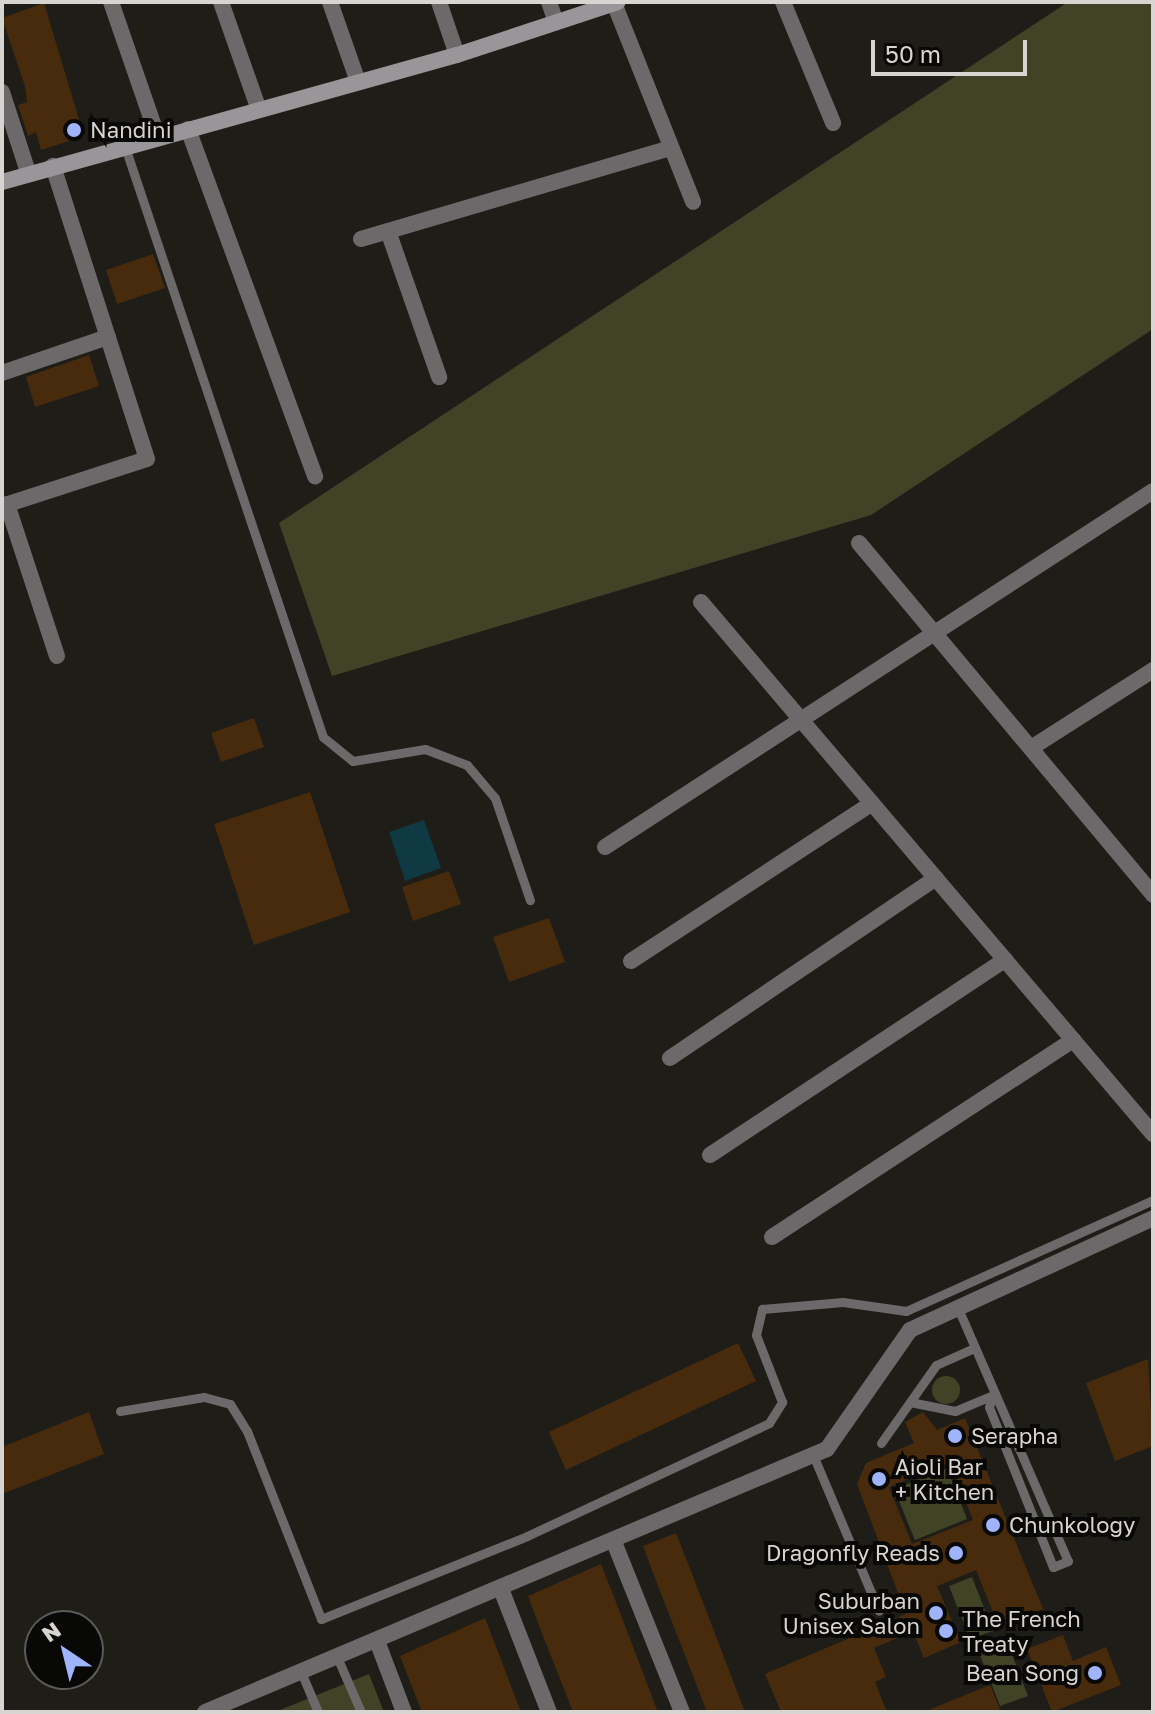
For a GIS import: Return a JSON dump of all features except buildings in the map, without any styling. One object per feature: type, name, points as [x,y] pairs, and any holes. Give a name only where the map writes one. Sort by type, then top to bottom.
[{"type":"street","points":[[111,2],[158,138]]},
{"type":"street","points":[[221,2],[259,110]]},
{"type":"street","points":[[330,2],[358,82]]},
{"type":"street","points":[[439,2],[457,55]]},
{"type":"street","points":[[549,2],[556,22]]},
{"type":"street","points":[[783,2],[833,123]]},
{"type":"street","points":[[2,182],[28,172],[457,55],[616,3],[693,202]]},
{"type":"street","points":[[2,92],[28,172]]},
{"type":"street","points":[[188,129],[315,476]]},
{"type":"street","points":[[361,239],[671,148]]},
{"type":"street","points":[[53,166],[147,459],[4,505],[57,656]]},
{"type":"street","points":[[388,231],[439,377]]},
{"type":"street","points":[[2,373],[108,337]]},
{"type":"street","points":[[605,847],[1153,491]]},
{"type":"street","points":[[859,543],[1153,895]]},
{"type":"street","points":[[701,602],[1153,1134]]},
{"type":"street","points":[[1031,748],[1153,670]]},
{"type":"street","points":[[631,961],[872,803]]},
{"type":"street","points":[[670,1058],[936,878]]},
{"type":"street","points":[[710,1155],[1005,960]]},
{"type":"street","points":[[772,1237],[1073,1040]]},
{"type":"street","points":[[205,1712],[614,1542],[813,1455],[841,1434],[910,1330],[1153,1218]]},
{"type":"street","points":[[614,1542],[682,1712]]},
{"type":"street","points":[[501,1589],[549,1712]]},
{"type":"street","points":[[377,1641],[404,1712]]},
{"type":"lane","points":[[125,147],[323,737],[353,761],[425,749],[467,765],[495,798],[530,900]]},
{"type":"lane","points":[[120,1411],[204,1397],[230,1404],[247,1431],[321,1619],[554,1524],[769,1423],[782,1402],[756,1335],[762,1309],[843,1302],[906,1311],[1153,1200]]},
{"type":"lane","points":[[957,1306],[993,1395],[1004,1402],[1068,1561],[1053,1567],[989,1407],[993,1395]]},
{"type":"lane","points":[[881,1443],[936,1365],[974,1348]]},
{"type":"lane","points":[[910,1402],[955,1411],[993,1395]]},
{"type":"lane","points":[[813,1455],[879,1611]]},
{"type":"lane","points":[[337,1657],[361,1712]]},
{"type":"lane","points":[[301,1672],[318,1712]]},
{"type":"green space","points":[[1068,2],[1153,2],[1153,329],[871,515],[332,676],[279,523]]},
{"type":"green space","points":[[946,1376],[956,1380],[960,1390],[956,1400],[946,1404],[936,1400],[932,1390],[936,1380]]},
{"type":"green space","points":[[947,1468],[967,1519],[915,1540],[894,1489]]},
{"type":"green space","points":[[972,1577],[993,1631],[970,1639],[949,1586]]},
{"type":"green space","points":[[1006,1639],[1028,1696],[1000,1706],[978,1650]]},
{"type":"green space","points":[[369,1674],[384,1712],[275,1712]]},
{"type":"water","points":[[424,820],[441,868],[405,881],[389,832]]},
{"type":"place","name":"Nandini","points":[[74,130]]},
{"type":"place","name":"Serapha","points":[[955,1436]]},
{"type":"place","name":"Aioli Bar + Kitchen","points":[[879,1479]]},
{"type":"place","name":"Chunkology","points":[[993,1525]]},
{"type":"place","name":"Dragonfly Reads","points":[[956,1553]]},
{"type":"place","name":"Suburban Unisex Salon","points":[[936,1613]]},
{"type":"place","name":"The French Treaty","points":[[946,1631]]},
{"type":"place","name":"Bean Song","points":[[1095,1673]]}]
